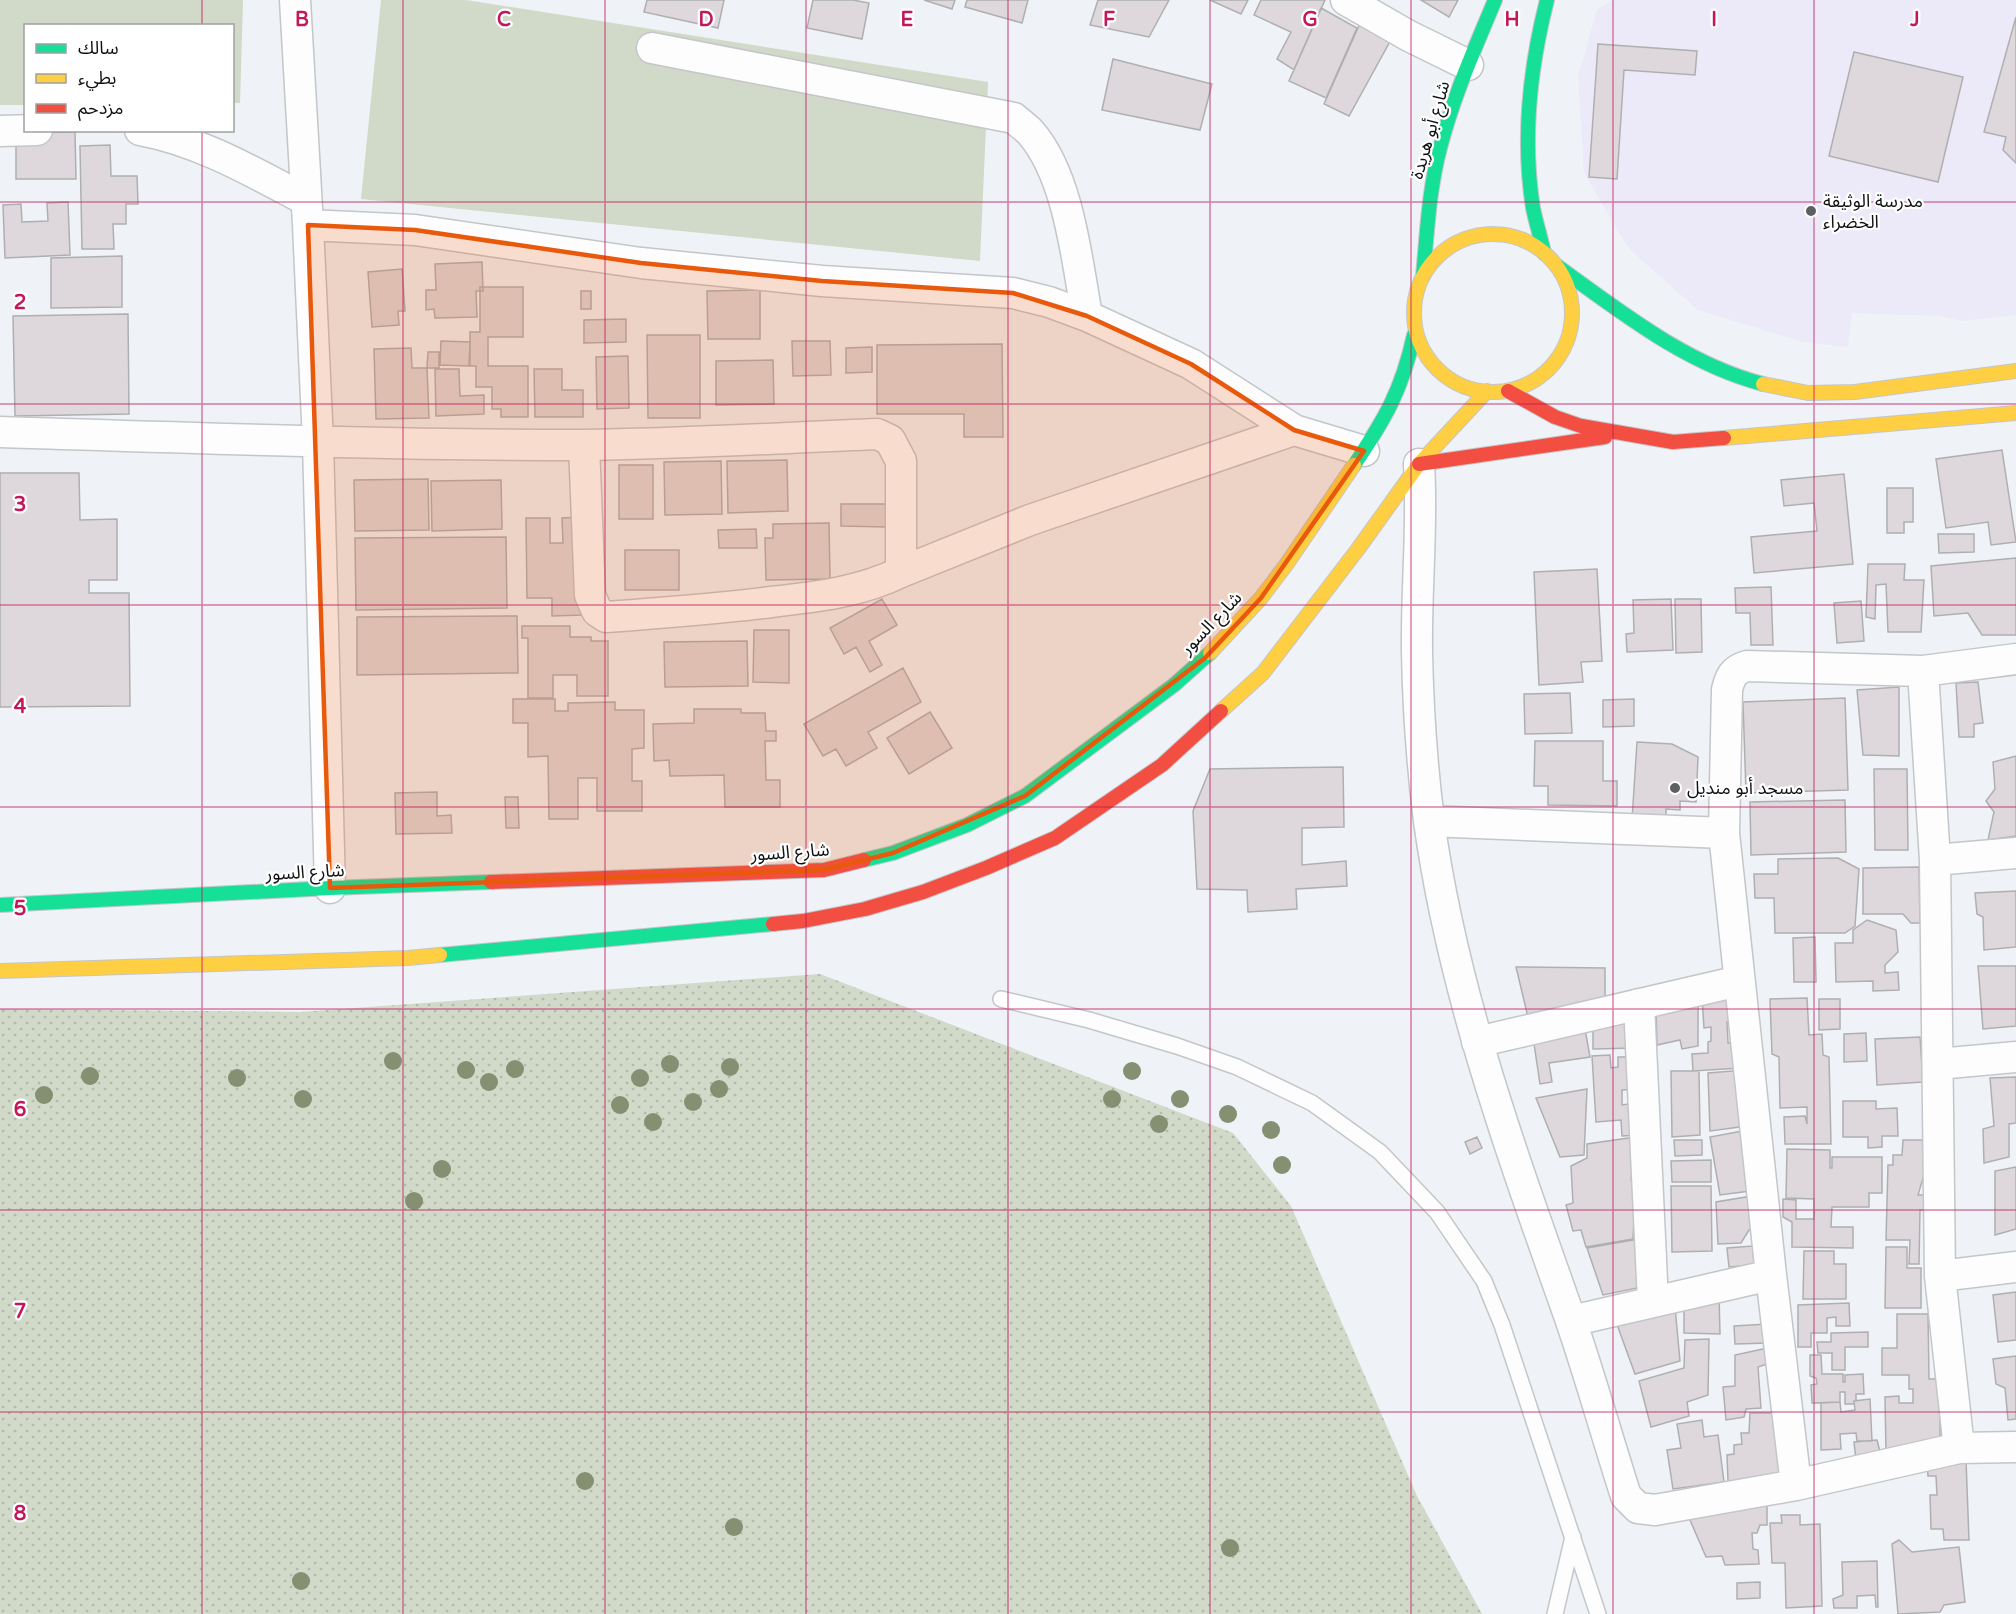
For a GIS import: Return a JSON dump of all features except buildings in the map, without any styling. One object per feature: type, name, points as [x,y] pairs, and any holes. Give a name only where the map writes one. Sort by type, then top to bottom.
[{"type":"main road","name":"شارع أبو هريدة","points":[[1423,276],[1429,213],[1438,159],[1449,117],[1495,0]]},
{"type":"main road","points":[[1544,253],[1533,207],[1529,158],[1534,60],[1546,0]]},
{"type":"main road","points":[[1557,266],[1566,283],[1571,303],[1571,322],[1566,342],[1557,359],[1544,373],[1527,385],[1508,391],[1487,391],[1464,385],[1443,373],[1426,356],[1414,335],[1413,315],[1416,294],[1423,276],[1435,259],[1450,246],[1469,238],[1488,234],[1508,235],[1527,242],[1632,319],[1697,358],[1728,373],[1760,384],[1794,391],[1828,393],[1878,390],[2016,371]]},
{"type":"main road","name":"شارع السور","points":[[0,905],[330,888],[824,870],[893,853],[967,825],[1025,796],[1174,685],[1205,658],[1261,598],[1382,424],[1407,366],[1414,335]]},
{"type":"main road","points":[[0,971],[431,956],[803,921],[865,909],[923,892],[1055,838],[1162,765],[1263,673],[1358,549],[1419,464],[1487,391]]},
{"type":"main road","points":[[1508,391],[1555,417],[1581,426],[1673,442],[1708,441],[2016,413]]},
{"type":"main road","points":[[1419,464],[1624,434]]},
{"type":"street","points":[[295,0],[318,442],[330,888]]},
{"type":"street","points":[[1346,0],[1408,36],[1468,65]]},
{"type":"street","points":[[652,48],[1014,118],[1031,132],[1051,162],[1070,220],[1087,316]]},
{"type":"street","points":[[0,131],[24,130]]},
{"type":"street","points":[[150,132],[206,149],[307,212],[640,263],[810,280],[1013,293],[1049,302],[1087,316],[1191,364],[1294,430],[1364,451]]},
{"type":"street","points":[[584,445],[590,595],[597,612],[606,617],[709,610],[816,597],[869,586],[1030,520],[1294,430]]},
{"type":"street","points":[[0,432],[318,442],[584,445],[877,434],[890,440],[901,460],[901,572]]},
{"type":"street","points":[[1419,464],[1422,506],[1417,650],[1419,709],[1429,821],[1449,933],[1497,1112],[1571,1321],[1626,1496],[1638,1508],[1655,1510],[1796,1485],[1959,1449],[2016,1448]]},
{"type":"street","points":[[1796,1485],[1724,833],[1727,690],[1731,676],[1747,666],[1923,670],[2016,658]]},
{"type":"street","points":[[1923,670],[1935,860],[1940,1276],[1959,1449]]},
{"type":"street","points":[[1429,821],[1724,833]]},
{"type":"street","points":[[1935,860],[2016,853]]},
{"type":"street","points":[[1477,1042],[1739,981]]},
{"type":"street","points":[[1639,1004],[1653,1302]]},
{"type":"street","points":[[1938,1064],[2016,1056]]},
{"type":"street","points":[[1940,1276],[2016,1267]]},
{"type":"street","points":[[1571,1321],[1771,1275]]},
{"type":"lane","points":[[1001,999],[1089,1020],[1237,1066],[1312,1103],[1380,1152],[1437,1212],[1484,1281],[1502,1325],[1598,1614]]},
{"type":"lane","points":[[1555,1614],[1573,1537]]},
{"type":"highlighted area","points":[[308,225],[415,230],[641,263],[822,281],[1013,293],[1087,316],[1191,364],[1294,430],[1364,451],[1261,598],[1205,658],[1025,796],[893,853],[824,870],[330,888]]},
{"type":"shaded area","name":"مدرسة الوثيقة الخضراء","points":[[1613,0],[2016,0],[2016,315],[1962,321],[1939,316],[1852,313],[1848,347],[1803,342],[1698,310],[1629,249],[1584,173],[1578,76],[1597,10]]},
{"type":"green space","points":[[0,0],[243,0],[240,103],[234,103],[234,24],[24,24],[24,105],[0,105]]},
{"type":"green space","points":[[381,0],[466,0],[988,82],[980,261],[361,199]]},
{"type":"green space","points":[[820,974],[1233,1133],[1291,1206],[1417,1496],[1482,1614],[0,1614],[0,1009],[300,1012]]},
{"type":"traffic: fast","points":[[1423,276],[1431,195],[1440,148],[1458,91],[1495,0]]},
{"type":"traffic: fast","points":[[1544,253],[1533,208],[1528,130],[1532,77],[1547,0]]},
{"type":"traffic: fast","points":[[1557,266],[1655,335],[1681,350],[1707,364],[1763,384]]},
{"type":"traffic: fast","points":[[1354,465],[1375,433],[1398,388],[1414,335]]},
{"type":"traffic: fast","points":[[864,860],[893,853],[967,825],[1025,796],[1174,685],[1210,653]]},
{"type":"traffic: fast","points":[[0,905],[491,882]]},
{"type":"traffic: fast","points":[[440,955],[773,924]]},
{"type":"traffic: slow","points":[[1493,234],[1523,240],[1549,257],[1566,283],[1572,313],[1566,343],[1549,369],[1523,386],[1493,392],[1463,386],[1437,369],[1420,343],[1414,313],[1420,283],[1437,257],[1463,240],[1493,234]]},
{"type":"traffic: slow","points":[[1763,384],[1808,393],[1855,392],[2016,371]]},
{"type":"traffic: slow","points":[[1221,711],[1263,673],[1358,549],[1419,464],[1487,391]]},
{"type":"traffic: slow","points":[[1724,438],[2016,413]]},
{"type":"traffic: slow","points":[[1210,653],[1261,598],[1354,465]]},
{"type":"traffic: slow","points":[[0,971],[408,958],[440,955]]},
{"type":"traffic: jam","points":[[1508,391],[1555,417],[1581,426],[1673,442],[1724,438]]},
{"type":"traffic: jam","points":[[1419,464],[1605,437]]},
{"type":"traffic: jam","points":[[773,924],[803,921],[865,909],[923,892],[1055,838],[1162,765],[1221,711]]},
{"type":"traffic: jam","points":[[491,882],[824,870],[864,860]]},
{"type":"place","name":"مدرسة الوثيقة الخضراء","points":[[1811,211]]},
{"type":"place","name":"مسجد أبو منديل","points":[[1675,788]]}]
